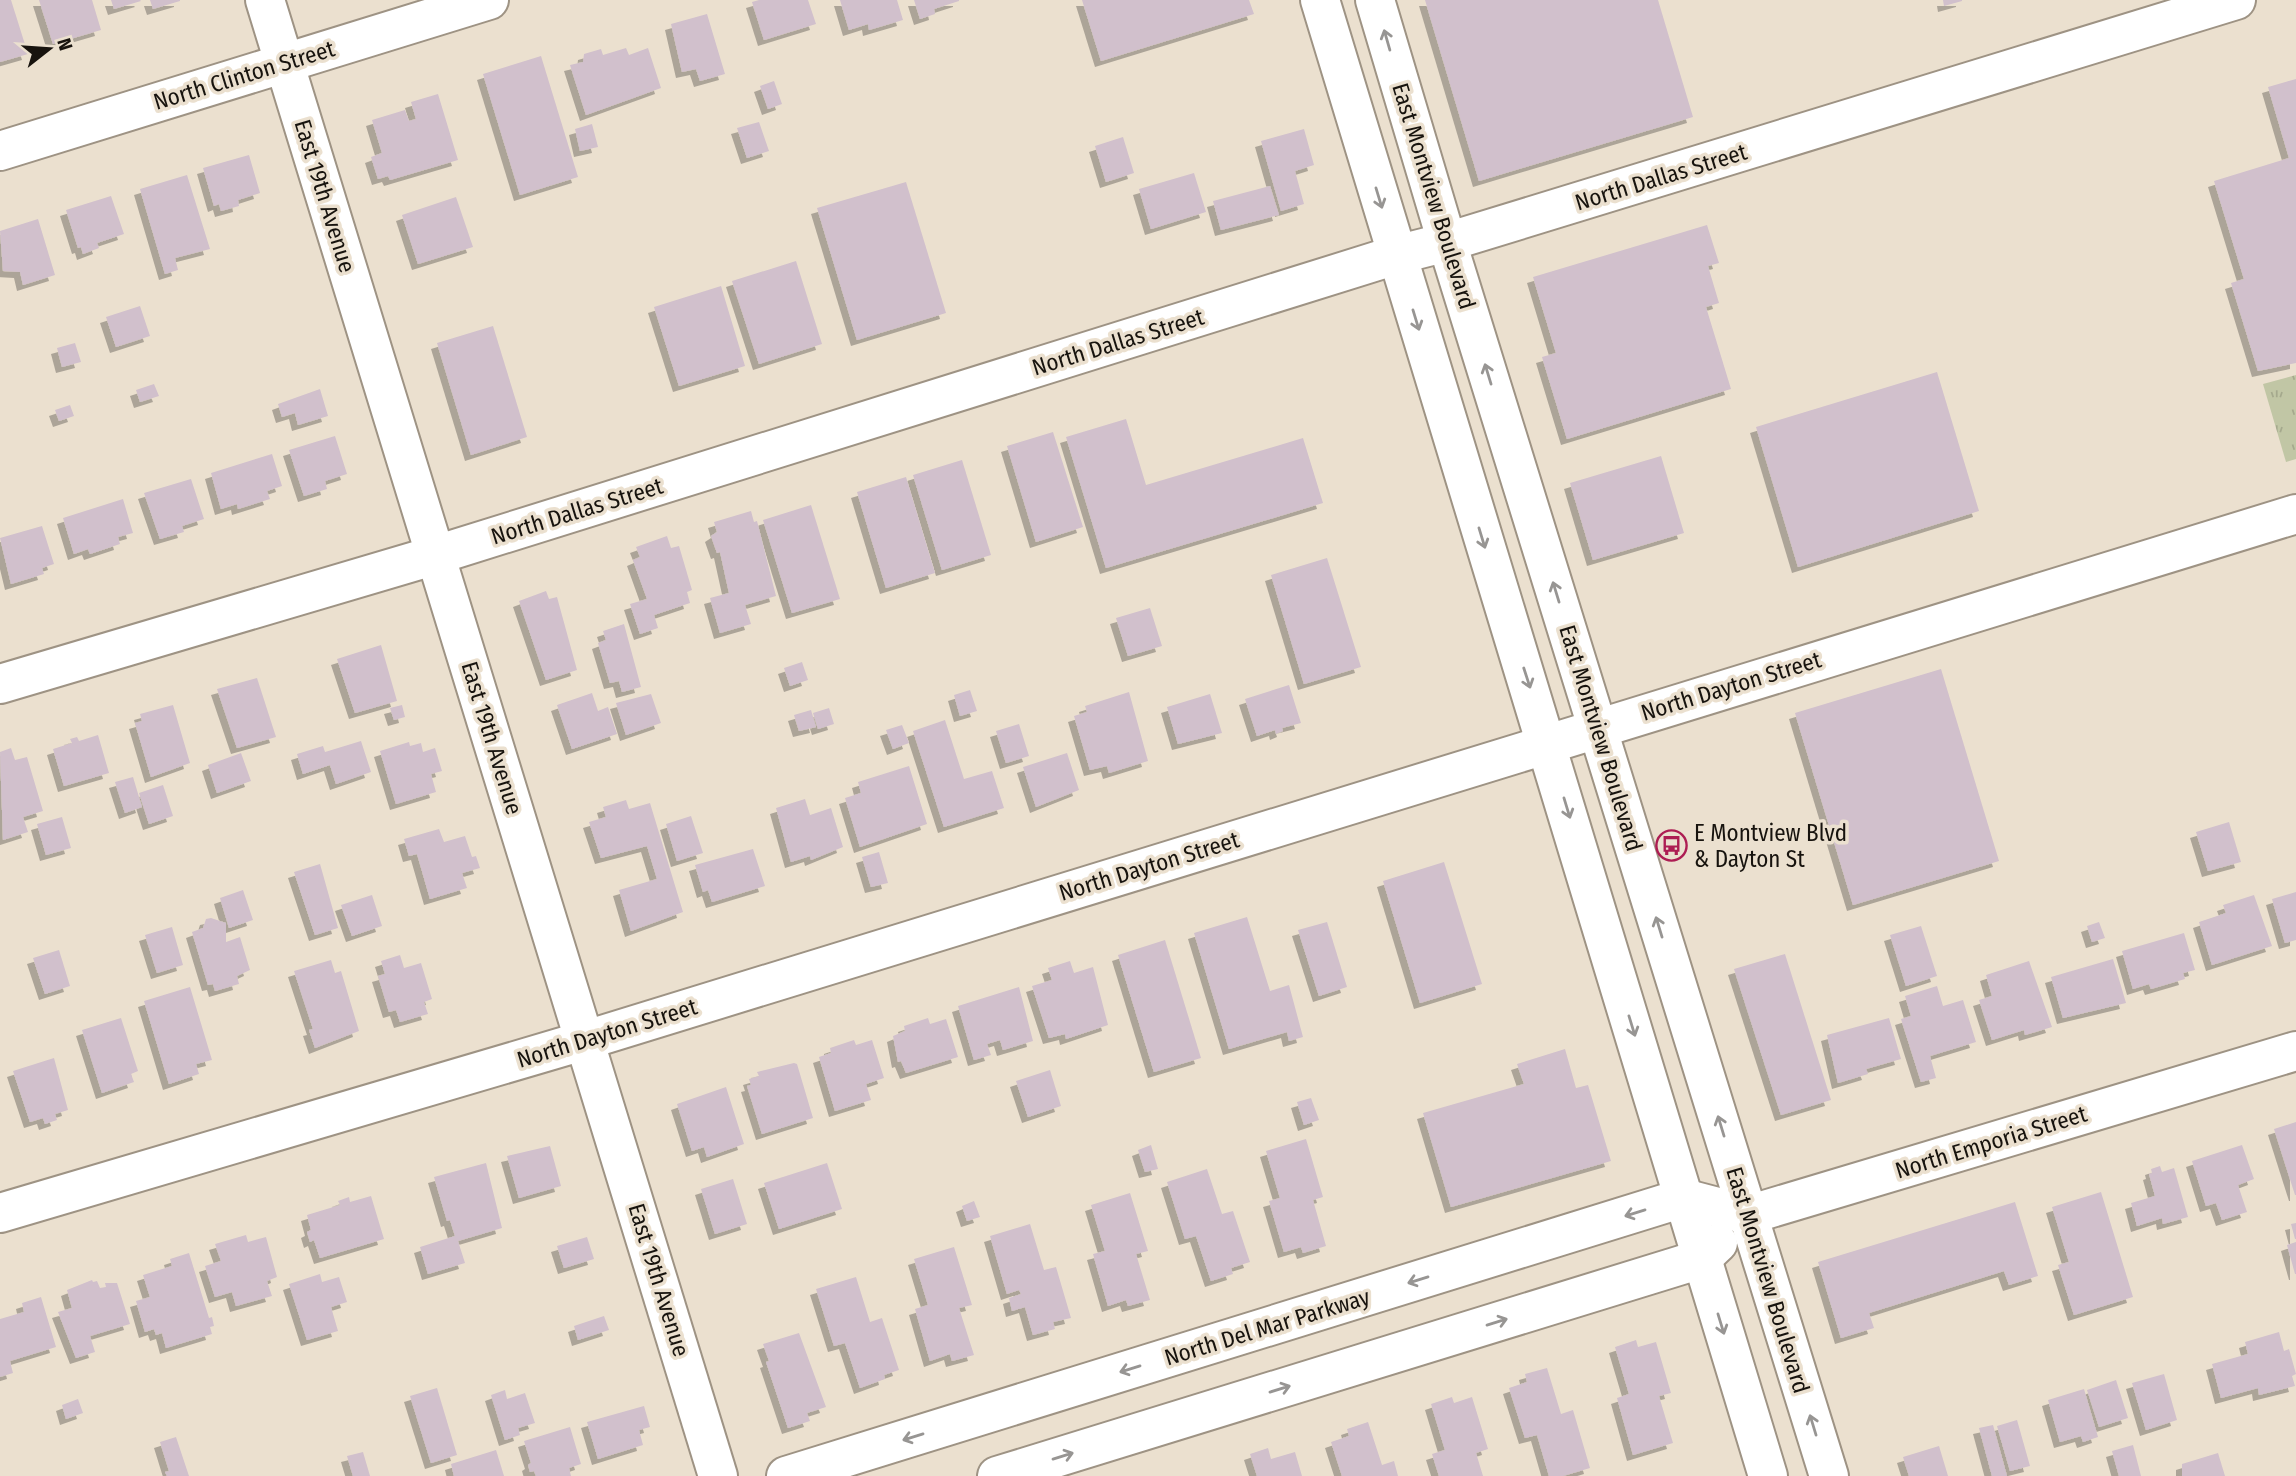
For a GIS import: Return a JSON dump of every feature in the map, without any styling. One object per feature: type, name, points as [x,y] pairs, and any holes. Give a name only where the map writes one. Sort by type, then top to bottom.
[{"type":"street","name":"East 19th Avenue","points":[[265,0],[718,1476]]},
{"type":"street","name":"North Clinton Street","points":[[0,151],[489,0]]},
{"type":"street","points":[[1320,0],[1768,1476]]},
{"type":"street","name":"East Montview Boulevard","points":[[1375,0],[1447,242],[1829,1476]]},
{"type":"street","name":"North Dallas Street","points":[[0,684],[436,555],[1396,255],[1447,242],[2236,0]]},
{"type":"street","name":"North Dayton Street","points":[[0,1213],[586,1040],[2296,514]]},
{"type":"street","name":"North Emporia Street","points":[[1701,1259],[1748,1215],[2296,1051]]},
{"type":"street","points":[[1683,1198],[1748,1215]]},
{"type":"street","name":"North Del Mar Parkway","points":[[786,1476],[1683,1198]]},
{"type":"street","points":[[997,1476],[1701,1259]]},
{"type":"green space","points":[[2296,375],[2296,459],[2286,462],[2263,384]]},
{"type":"building","points":[[0,0],[11,0],[28,54],[0,62]]},
{"type":"building","points":[[39,0],[92,0],[101,30],[53,44]]},
{"type":"building","points":[[111,0],[140,0],[141,1],[114,9]]},
{"type":"building","points":[[150,0],[180,0],[180,1],[153,9]]},
{"type":"building","points":[[808,0],[816,24],[764,40],[752,2]]},
{"type":"building","points":[[840,0],[897,0],[903,20],[869,30],[868,24],[849,30]]},
{"type":"building","points":[[914,0],[959,1],[934,9],[935,14],[920,19]]},
{"type":"building","points":[[1082,0],[1249,0],[1254,14],[1101,61]]},
{"type":"building","points":[[1425,0],[1658,0],[1693,117],[1479,181]]},
{"type":"building","points":[[1943,0],[1962,0],[1962,1],[1944,6]]},
{"type":"building","points":[[707,14],[725,74],[700,81],[696,69],[682,72],[671,24]]},
{"type":"building","points":[[626,48],[629,55],[648,48],[661,88],[586,115],[570,65],[583,62],[584,54],[601,49],[603,55]]},
{"type":"building","points":[[541,56],[578,177],[520,195],[483,74]]},
{"type":"building","points":[[2296,79],[2296,363],[2258,371],[2231,283],[2244,279],[2214,181],[2289,158],[2268,87]]},
{"type":"building","points":[[774,81],[782,104],[768,109],[760,86]]},
{"type":"building","points":[[438,94],[458,160],[390,180],[388,176],[378,179],[371,157],[382,153],[372,120],[405,110],[409,121],[416,119],[411,102]]},
{"type":"building","points":[[759,122],[769,151],[747,158],[737,128]]},
{"type":"building","points":[[592,124],[598,147],[580,151],[575,129]]},
{"type":"building","points":[[1304,129],[1314,165],[1295,171],[1304,204],[1281,211],[1261,141]]},
{"type":"building","points":[[1123,137],[1134,173],[1106,182],[1095,146]]},
{"type":"building","points":[[249,155],[260,193],[238,200],[239,206],[221,211],[219,204],[214,206],[203,168]]},
{"type":"building","points":[[1194,173],[1206,212],[1151,229],[1139,189]]},
{"type":"building","points":[[187,175],[210,249],[175,258],[178,270],[165,274],[140,189]]},
{"type":"building","points":[[906,182],[946,313],[857,340],[817,208]]},
{"type":"building","points":[[1270,186],[1279,215],[1221,230],[1213,201]]},
{"type":"building","points":[[111,196],[124,234],[97,243],[99,248],[83,254],[81,247],[78,248],[66,210]]},
{"type":"building","points":[[456,197],[473,247],[418,264],[402,215]]},
{"type":"building","points":[[38,219],[55,275],[23,285],[20,272],[3,271],[0,231]]},
{"type":"building","points":[[1707,225],[1719,263],[1708,266],[1719,303],[1706,307],[1731,389],[1567,439],[1542,357],[1556,353],[1533,277]]},
{"type":"building","points":[[796,261],[822,344],[759,364],[732,281]]},
{"type":"building","points":[[721,286],[745,366],[679,386],[654,307]]},
{"type":"building","points":[[140,306],[150,336],[116,347],[106,317]]},
{"type":"building","points":[[493,326],[527,437],[471,455],[437,343]]},
{"type":"building","points":[[75,343],[81,362],[62,367],[57,348]]},
{"type":"building","points":[[1937,372],[1979,511],[1798,567],[1756,427]]},
{"type":"building","points":[[154,384],[159,396],[140,402],[136,390]]},
{"type":"building","points":[[320,389],[328,416],[298,425],[295,413],[282,417],[278,404]]},
{"type":"building","points":[[70,405],[74,416],[59,421],[55,410]]},
{"type":"building","points":[[1126,419],[1146,485],[1303,438],[1323,503],[1106,568],[1066,437]]},
{"type":"building","points":[[1053,432],[1083,527],[1036,542],[1007,446]]},
{"type":"building","points":[[335,436],[347,474],[325,481],[327,489],[304,496],[289,450]]},
{"type":"building","points":[[272,454],[282,486],[267,491],[270,499],[238,509],[237,504],[221,509],[211,473]]},
{"type":"building","points":[[1661,456],[1684,533],[1593,560],[1570,483]]},
{"type":"building","points":[[962,460],[991,555],[942,570],[913,475]]},
{"type":"building","points":[[906,477],[935,573],[886,588],[857,492]]},
{"type":"building","points":[[191,479],[204,519],[182,526],[184,532],[160,539],[144,493]]},
{"type":"building","points":[[123,499],[133,533],[118,537],[120,544],[90,554],[88,549],[74,554],[63,518]]},
{"type":"building","points":[[811,505],[840,599],[792,613],[763,520]]},
{"type":"building","points":[[751,511],[754,522],[757,521],[776,596],[745,605],[751,624],[720,633],[710,598],[729,593],[720,552],[717,553],[711,536],[717,532],[714,522]]},
{"type":"building","points":[[42,526],[54,564],[42,568],[44,574],[11,584],[0,538]]},
{"type":"building","points":[[667,536],[671,548],[679,546],[692,590],[687,592],[690,603],[654,615],[658,628],[640,634],[630,604],[647,599],[633,560],[640,557],[636,547]]},
{"type":"building","points":[[1327,558],[1361,667],[1304,684],[1271,575]]},
{"type":"building","points":[[546,591],[549,599],[557,597],[577,670],[546,680],[519,601]]},
{"type":"building","points":[[1150,608],[1162,646],[1128,656],[1116,618]]},
{"type":"building","points":[[624,624],[641,687],[622,692],[619,681],[610,683],[598,643],[606,640],[603,631]]},
{"type":"building","points":[[381,645],[397,701],[355,713],[337,659]]},
{"type":"building","points":[[802,662],[808,680],[790,686],[784,668]]},
{"type":"building","points":[[1941,669],[1999,861],[1853,905],[1795,713]]},
{"type":"building","points":[[257,678],[276,737],[237,748],[217,689]]},
{"type":"building","points":[[1289,685],[1301,723],[1282,728],[1283,731],[1276,734],[1275,730],[1257,736],[1245,699]]},
{"type":"building","points":[[970,690],[977,711],[960,716],[954,695]]},
{"type":"building","points":[[1129,692],[1148,761],[1109,773],[1107,766],[1090,770],[1074,716],[1087,712],[1085,706]]},
{"type":"building","points":[[592,693],[598,711],[608,707],[617,734],[572,749],[557,705]]},
{"type":"building","points":[[651,694],[661,723],[626,735],[616,703]]},
{"type":"building","points":[[1210,694],[1222,733],[1178,744],[1167,707]]},
{"type":"building","points":[[173,705],[190,763],[151,777],[135,723],[142,721],[140,714]]},
{"type":"building","points":[[402,705],[405,717],[394,720],[390,708]]},
{"type":"building","points":[[829,708],[834,724],[818,729],[813,713]]},
{"type":"building","points":[[811,710],[816,727],[799,731],[794,715]]},
{"type":"building","points":[[945,720],[964,779],[992,771],[1004,808],[944,827],[913,731]]},
{"type":"building","points":[[1019,724],[1029,756],[1006,763],[996,731]]},
{"type":"building","points":[[902,725],[909,743],[893,749],[886,730]]},
{"type":"building","points":[[98,735],[109,773],[64,786],[53,749],[72,743],[70,739],[77,737],[79,741]]},
{"type":"building","points":[[361,741],[371,772],[336,784],[330,765],[303,774],[297,754],[323,746],[325,752]]},
{"type":"building","points":[[409,742],[410,746],[421,743],[423,752],[435,748],[442,771],[431,774],[436,792],[396,804],[380,751]]},
{"type":"building","points":[[11,748],[15,760],[27,757],[43,811],[23,817],[28,832],[3,840],[0,752]]},
{"type":"building","points":[[241,753],[251,781],[217,793],[208,765]]},
{"type":"building","points":[[1067,753],[1079,790],[1036,807],[1023,767]]},
{"type":"building","points":[[909,766],[927,824],[860,847],[845,798],[861,793],[858,782]]},
{"type":"building","points":[[133,777],[142,807],[125,813],[115,782]]},
{"type":"building","points":[[163,785],[173,816],[149,824],[139,793]]},
{"type":"building","points":[[805,799],[810,815],[831,808],[843,847],[811,860],[810,856],[791,862],[776,808]]},
{"type":"building","points":[[626,800],[629,809],[650,803],[683,912],[631,931],[619,890],[657,879],[647,846],[601,858],[589,822],[606,817],[603,807]]},
{"type":"building","points":[[691,816],[703,853],[677,861],[666,824]]},
{"type":"building","points":[[62,817],[71,848],[46,855],[37,824]]},
{"type":"building","points":[[2229,822],[2241,862],[2208,871],[2196,832]]},
{"type":"building","points":[[439,829],[444,842],[465,836],[472,857],[476,856],[480,868],[462,873],[467,888],[430,899],[417,854],[409,856],[404,839]]},
{"type":"building","points":[[753,849],[765,886],[712,902],[708,890],[703,892],[695,865]]},
{"type":"building","points":[[879,852],[888,883],[871,887],[862,857]]},
{"type":"building","points":[[1444,862],[1482,984],[1420,1003],[1383,881]]},
{"type":"building","points":[[320,864],[338,928],[315,935],[294,872]]},
{"type":"building","points":[[243,890],[253,920],[229,928],[220,898]]},
{"type":"building","points":[[2296,892],[2296,940],[2285,943],[2272,899]]},
{"type":"building","points":[[372,895],[382,926],[352,936],[341,905]]},
{"type":"building","points":[[2254,895],[2272,946],[2212,965],[2199,922],[2226,913],[2223,905]]},
{"type":"building","points":[[1247,917],[1270,991],[1289,985],[1303,1037],[1289,1041],[1287,1032],[1229,1049],[1194,933]]},
{"type":"building","points":[[206,919],[226,923],[226,942],[240,937],[250,970],[237,976],[239,984],[215,991],[213,984],[208,985],[192,932],[203,928]]},
{"type":"building","points":[[1327,922],[1347,987],[1319,996],[1298,930]]},
{"type":"building","points":[[2099,922],[2105,938],[2092,942],[2087,926]]},
{"type":"building","points":[[1921,926],[1937,976],[1906,986],[1890,935]]},
{"type":"building","points":[[172,927],[183,965],[157,973],[145,935]]},
{"type":"building","points":[[2184,933],[2195,970],[2183,973],[2185,979],[2151,989],[2149,984],[2133,989],[2122,951]]},
{"type":"building","points":[[1165,940],[1201,1058],[1154,1072],[1118,955]]},
{"type":"building","points":[[59,950],[70,986],[45,994],[33,958]]},
{"type":"building","points":[[1785,954],[1831,1100],[1781,1115],[1734,969]]},
{"type":"building","points":[[400,955],[404,968],[421,963],[432,999],[424,1002],[428,1014],[400,1022],[396,1010],[389,1012],[378,976],[385,974],[381,961]]},
{"type":"building","points":[[2113,959],[2126,1003],[2063,1018],[2051,977]]},
{"type":"building","points":[[331,960],[335,973],[341,971],[359,1031],[315,1048],[309,1030],[313,1029],[294,971]]},
{"type":"building","points":[[1070,961],[1074,973],[1093,967],[1108,1025],[1066,1039],[1065,1034],[1049,1038],[1032,986],[1052,980],[1048,968]]},
{"type":"building","points":[[2029,961],[2052,1027],[2025,1035],[2024,1030],[1992,1040],[1979,1000],[1992,996],[1986,975]]},
{"type":"building","points":[[1937,986],[1943,1006],[1963,1000],[1976,1042],[1930,1056],[1936,1078],[1921,1082],[1901,1019],[1911,1016],[1905,996]]},
{"type":"building","points":[[190,987],[212,1060],[196,1064],[199,1074],[169,1084],[144,1001]]},
{"type":"building","points":[[1019,987],[1033,1041],[1003,1050],[1000,1040],[987,1044],[991,1055],[974,1060],[958,1006]]},
{"type":"building","points":[[121,1018],[138,1071],[131,1074],[134,1082],[102,1093],[82,1030]]},
{"type":"building","points":[[928,1018],[930,1024],[946,1019],[958,1057],[906,1073],[901,1061],[898,1062],[893,1036],[905,1031],[904,1026]]},
{"type":"building","points":[[1889,1018],[1901,1059],[1866,1069],[1868,1074],[1838,1083],[1827,1035]]},
{"type":"building","points":[[854,1040],[856,1045],[872,1040],[884,1078],[866,1084],[871,1100],[835,1111],[819,1057],[831,1053],[830,1048]]},
{"type":"building","points":[[1565,1049],[1576,1088],[1588,1085],[1611,1161],[1451,1207],[1423,1113],[1524,1084],[1517,1064]]},
{"type":"building","points":[[54,1058],[68,1110],[55,1114],[57,1120],[45,1124],[43,1118],[30,1122],[13,1071]]},
{"type":"building","points":[[797,1064],[813,1118],[762,1134],[747,1086],[751,1085],[749,1079],[759,1076],[757,1072]]},
{"type":"building","points":[[1050,1070],[1061,1106],[1028,1117],[1016,1081]]},
{"type":"building","points":[[726,1087],[744,1144],[707,1157],[704,1147],[692,1151],[677,1104]]},
{"type":"building","points":[[1311,1098],[1319,1120],[1304,1125],[1297,1102]]},
{"type":"building","points":[[2296,1122],[2296,1195],[2295,1195],[2274,1129]]},
{"type":"building","points":[[1306,1139],[1323,1197],[1313,1200],[1326,1246],[1303,1253],[1301,1247],[1284,1252],[1269,1201],[1280,1198],[1266,1151]]},
{"type":"building","points":[[1151,1145],[1158,1169],[1145,1172],[1138,1150]]},
{"type":"building","points":[[2242,1145],[2254,1179],[2238,1185],[2247,1212],[2222,1220],[2216,1203],[2206,1206],[2192,1161]]},
{"type":"building","points":[[550,1146],[561,1186],[519,1198],[507,1156]]},
{"type":"building","points":[[486,1163],[502,1228],[458,1241],[465,1263],[428,1274],[420,1247],[455,1236],[450,1220],[447,1221],[434,1177]]},
{"type":"building","points":[[827,1163],[842,1209],[779,1229],[764,1183]]},
{"type":"building","points":[[2160,1166],[2162,1172],[2174,1168],[2188,1217],[2163,1224],[2162,1218],[2137,1226],[2131,1203],[2155,1196],[2149,1174],[2152,1173],[2151,1169]]},
{"type":"building","points":[[1207,1169],[1222,1214],[1233,1211],[1250,1262],[1231,1268],[1233,1274],[1211,1281],[1196,1236],[1185,1239],[1167,1182]]},
{"type":"building","points":[[733,1179],[747,1224],[715,1234],[701,1189]]},
{"type":"building","points":[[2101,1192],[2133,1297],[2074,1315],[2058,1265],[2069,1262],[2052,1207]]},
{"type":"building","points":[[1130,1193],[1148,1251],[1136,1254],[1150,1300],[1128,1306],[1126,1300],[1108,1306],[1093,1254],[1105,1251],[1091,1205]]},
{"type":"building","points":[[371,1196],[384,1239],[320,1258],[314,1240],[310,1242],[307,1232],[311,1230],[307,1215],[340,1205],[338,1201],[349,1197],[350,1202]]},
{"type":"building","points":[[974,1201],[980,1217],[967,1221],[962,1206]]},
{"type":"building","points":[[2015,1202],[2038,1276],[2009,1285],[2004,1271],[1869,1313],[1874,1328],[1841,1338],[1818,1262]]},
{"type":"building","points":[[2296,1223],[2296,1239],[2295,1239],[2291,1224]]},
{"type":"building","points":[[1030,1224],[1044,1270],[1056,1267],[1071,1318],[1053,1322],[1055,1329],[1033,1335],[1025,1307],[1012,1311],[1009,1298],[1021,1294],[1019,1290],[1007,1294],[990,1236]]},
{"type":"building","points":[[246,1235],[248,1242],[266,1237],[277,1277],[267,1281],[272,1296],[236,1306],[232,1292],[215,1297],[205,1266],[221,1261],[215,1244]]},
{"type":"building","points":[[587,1237],[594,1259],[564,1268],[557,1246]]},
{"type":"building","points":[[2296,1242],[2296,1274],[2295,1274],[2287,1245]]},
{"type":"building","points":[[954,1247],[972,1305],[959,1308],[974,1355],[952,1361],[950,1354],[930,1361],[915,1309],[928,1305],[914,1259]]},
{"type":"building","points":[[189,1253],[209,1318],[212,1317],[214,1326],[210,1327],[212,1334],[166,1348],[162,1333],[156,1335],[154,1329],[145,1332],[136,1301],[150,1297],[143,1275],[172,1266],[170,1259]]},
{"type":"building","points":[[320,1274],[322,1282],[339,1277],[347,1302],[331,1307],[338,1331],[307,1340],[289,1284]]},
{"type":"building","points":[[856,1277],[870,1322],[882,1318],[899,1370],[884,1375],[885,1379],[860,1388],[845,1343],[834,1346],[816,1289]]},
{"type":"building","points":[[92,1280],[97,1281],[100,1288],[106,1287],[105,1283],[117,1283],[130,1324],[90,1336],[95,1352],[76,1358],[58,1312],[72,1308],[67,1290]]},
{"type":"building","points":[[41,1297],[56,1347],[10,1361],[13,1373],[0,1377],[0,1319],[24,1312],[22,1303]]},
{"type":"building","points":[[604,1316],[609,1330],[578,1340],[574,1326]]},
{"type":"building","points":[[2279,1332],[2284,1351],[2289,1349],[2296,1374],[2292,1376],[2295,1386],[2259,1395],[2258,1388],[2221,1398],[2212,1364],[2248,1354],[2245,1342]]},
{"type":"building","points":[[799,1333],[826,1407],[807,1413],[810,1421],[788,1428],[766,1362],[769,1361],[763,1344]]},
{"type":"building","points":[[1636,1340],[1638,1347],[1656,1342],[1671,1393],[1659,1396],[1673,1443],[1633,1455],[1617,1398],[1629,1394],[1615,1347]]},
{"type":"building","points":[[1547,1368],[1561,1414],[1573,1410],[1590,1468],[1563,1476],[1549,1476],[1537,1435],[1525,1438],[1509,1388],[1527,1382],[1525,1374]]},
{"type":"building","points":[[2164,1374],[2177,1420],[2146,1430],[2132,1383]]},
{"type":"building","points":[[2116,1380],[2128,1418],[2099,1427],[2087,1390]]},
{"type":"building","points":[[437,1388],[457,1455],[431,1463],[410,1396]]},
{"type":"building","points":[[2084,1389],[2098,1437],[2083,1442],[2081,1436],[2060,1442],[2048,1400]]},
{"type":"building","points":[[505,1390],[507,1399],[525,1393],[535,1423],[518,1428],[520,1435],[505,1440],[491,1395]]},
{"type":"building","points":[[1452,1397],[1454,1403],[1472,1397],[1488,1449],[1476,1453],[1483,1476],[1439,1476],[1432,1454],[1445,1450],[1431,1404]]},
{"type":"building","points":[[78,1399],[83,1413],[66,1419],[62,1405]]},
{"type":"building","points":[[644,1406],[650,1427],[639,1430],[643,1445],[598,1459],[587,1422]]},
{"type":"building","points":[[2017,1420],[2030,1466],[2010,1471],[1997,1426]]},
{"type":"building","points":[[1368,1422],[1382,1465],[1394,1461],[1398,1476],[1342,1476],[1331,1442],[1349,1436],[1347,1429]]},
{"type":"building","points":[[1993,1425],[2007,1476],[1992,1476],[1979,1428]]},
{"type":"building","points":[[570,1427],[581,1464],[569,1468],[571,1476],[536,1476],[534,1471],[530,1472],[528,1465],[531,1463],[524,1441]]},
{"type":"building","points":[[176,1437],[189,1476],[167,1476],[165,1472],[169,1471],[160,1442]]},
{"type":"building","points":[[2133,1445],[2141,1476],[2119,1476],[2112,1451]]},
{"type":"building","points":[[1939,1446],[1948,1476],[1909,1476],[1903,1457]]},
{"type":"building","points":[[1268,1448],[1271,1459],[1295,1452],[1302,1476],[1257,1476],[1250,1454]]},
{"type":"building","points":[[496,1450],[504,1476],[454,1476],[451,1464]]},
{"type":"building","points":[[363,1452],[370,1476],[353,1476],[347,1456]]},
{"type":"building","points":[[2218,1453],[2225,1476],[2182,1476],[2182,1464]]},
{"type":"place","name":"E Montview Blvd & Dayton St","points":[[1671,846]]}]
